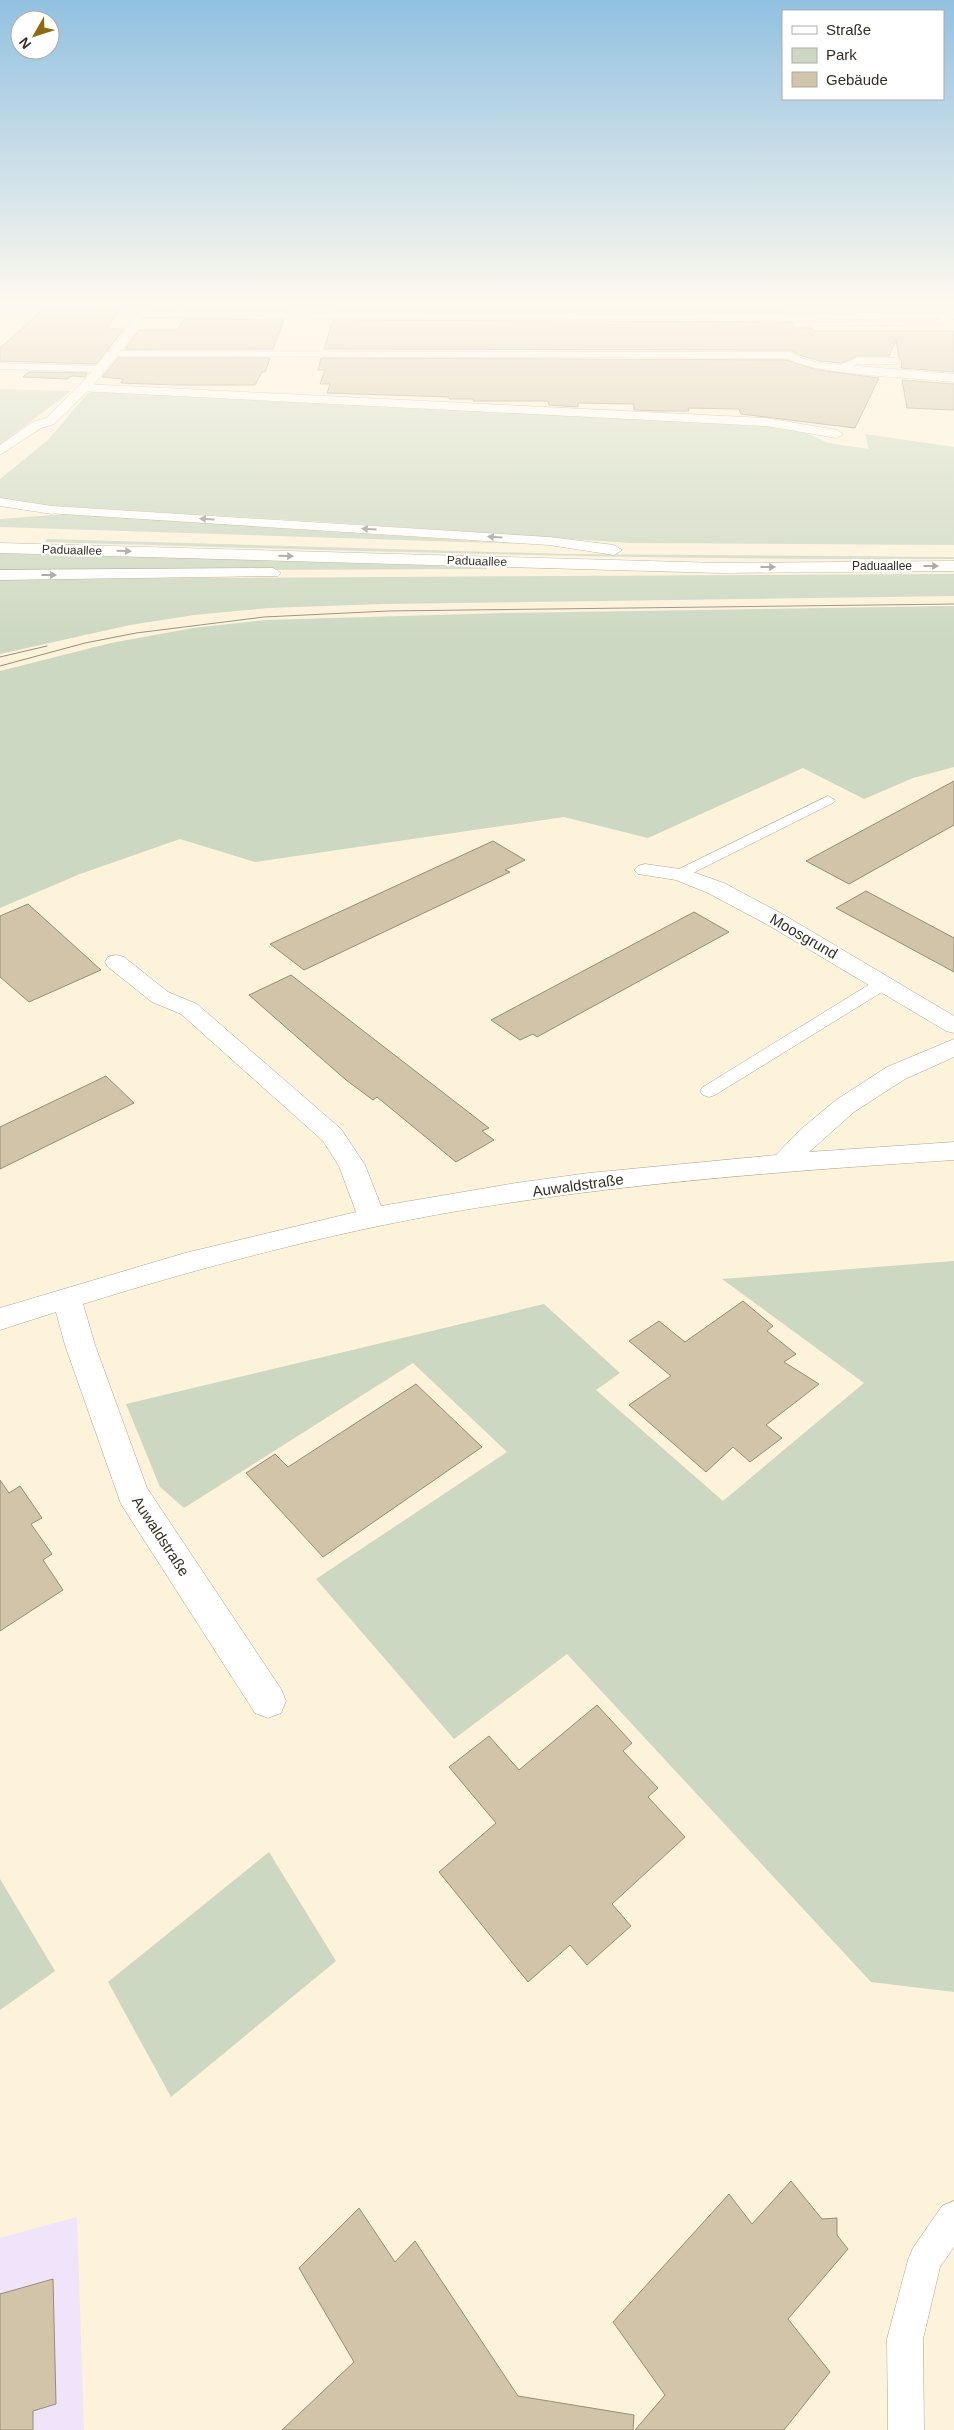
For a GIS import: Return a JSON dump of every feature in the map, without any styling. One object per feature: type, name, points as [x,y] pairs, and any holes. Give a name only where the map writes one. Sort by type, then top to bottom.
[{"type":"main road","points":[[705,419],[756,422],[837,434]]},
{"type":"main road","points":[[0,451],[37,425],[50,421],[51,425],[14,457]]},
{"type":"main road","points":[[0,502],[52,510],[540,540],[631,552]]},
{"type":"main road","points":[[0,516],[52,510]]},
{"type":"main road","name":"Paduaallee","points":[[0,536],[44,543],[720,568],[954,566]]},
{"type":"main road","name":"Paduaallee","points":[[0,548],[44,543],[690,552]]},
{"type":"main road","name":"Paduaallee","points":[[758,553],[954,553]]},
{"type":"main road","points":[[351,573],[610,572],[720,568]]},
{"type":"main road","points":[[0,575],[293,573]]},
{"type":"main road","name":"Moosgrund","points":[[645,870],[680,874],[716,888],[776,920],[954,1026]]},
{"type":"main road","points":[[116,962],[160,997],[189,1009],[332,1135],[352,1165],[372,1218]]},
{"type":"main road","points":[[784,1162],[809,1136],[844,1106],[896,1073],[918,1065],[954,1046]]},
{"type":"main road","name":"Auwaldstraße","points":[[0,1320],[67,1298],[242,1249],[372,1218],[582,1184],[784,1162],[954,1151]]},
{"type":"main road","name":"Auwaldstraße","points":[[67,1298],[80,1345],[133,1494],[268,1701]]},
{"type":"lane","points":[[680,874],[828,800]]},
{"type":"lane","points":[[709,1091],[884,983]]},
{"type":"lane","points":[[906,2430],[905,2339],[925,2260],[954,2218]]},
{"type":"shaded area","points":[[77,2217],[84,2430],[0,2430],[0,2238]]},
{"type":"green space","points":[[0,419],[34,419],[0,445]]},
{"type":"green space","points":[[65,419],[663,419],[755,424],[804,432],[828,443],[869,449],[865,434],[954,447],[954,545],[630,543],[52,506],[0,499],[0,479],[48,440]]},
{"type":"green space","points":[[67,514],[523,544],[0,527],[0,519]]},
{"type":"green space","points":[[47,539],[565,554],[954,557],[954,559],[727,558],[272,549],[45,542]]},
{"type":"green space","points":[[0,553],[486,566],[487,569],[18,571],[0,570]]},
{"type":"green space","points":[[954,574],[954,596],[383,604],[268,608],[194,615],[130,625],[0,654],[0,579]]},
{"type":"green space","points":[[954,606],[954,767],[913,778],[864,799],[803,768],[648,838],[564,817],[255,862],[180,839],[80,874],[0,908],[0,671],[111,643],[193,628],[265,620],[504,613]]},
{"type":"green space","points":[[954,1261],[954,1992],[871,1982],[567,1654],[454,1739],[316,1579],[507,1452],[413,1363],[184,1508],[160,1487],[126,1404],[544,1304],[620,1373],[596,1390],[723,1501],[864,1383],[722,1279]]},
{"type":"green space","points":[[269,1852],[336,1961],[171,2097],[108,1982]]},
{"type":"green space","points":[[0,1879],[55,1971],[0,2010]]},
{"type":"building","points":[[785,419],[859,419],[855,428]]},
{"type":"building","points":[[954,781],[954,825],[849,884],[806,861]]},
{"type":"building","points":[[493,841],[525,860],[505,870],[510,872],[304,970],[270,944]]},
{"type":"building","points":[[866,891],[954,938],[954,972],[836,908]]},
{"type":"building","points":[[28,904],[101,970],[29,1002],[0,977],[0,916]]},
{"type":"building","points":[[694,912],[729,932],[537,1037],[533,1034],[520,1040],[491,1020]]},
{"type":"building","points":[[291,975],[489,1128],[482,1131],[494,1140],[456,1162],[377,1097],[373,1100],[346,1080],[249,995]]},
{"type":"building","points":[[106,1076],[134,1103],[0,1169],[0,1127]]},
{"type":"building","points":[[743,1301],[773,1326],[767,1331],[796,1354],[784,1362],[819,1384],[766,1425],[782,1438],[750,1462],[733,1447],[706,1472],[629,1405],[671,1376],[629,1341],[659,1321],[685,1342]]},
{"type":"building","points":[[416,1384],[482,1447],[323,1557],[246,1473],[275,1454],[288,1467]]},
{"type":"building","points":[[0,1480],[9,1493],[20,1486],[42,1518],[31,1524],[52,1554],[43,1560],[63,1590],[0,1631]]},
{"type":"building","points":[[597,1705],[632,1743],[623,1751],[658,1788],[648,1797],[685,1837],[612,1904],[631,1926],[587,1965],[570,1945],[528,1982],[439,1872],[496,1823],[449,1767],[489,1736],[519,1770]]},
{"type":"building","points":[[791,2181],[822,2219],[837,2218],[837,2235],[848,2249],[788,2319],[830,2372],[784,2430],[635,2430],[665,2395],[613,2322],[729,2194],[752,2224]]},
{"type":"building","points":[[359,2208],[395,2262],[415,2241],[518,2396],[634,2415],[633,2430],[282,2430],[354,2362],[299,2268]]},
{"type":"building","points":[[53,2279],[56,2404],[33,2411],[33,2430],[0,2430],[0,2294]]},
{"type":"tram line","points":[[0,666],[85,643],[136,633],[264,617],[388,611],[954,604]]},
{"type":"tram line","points":[[0,657],[47,646]]}]
